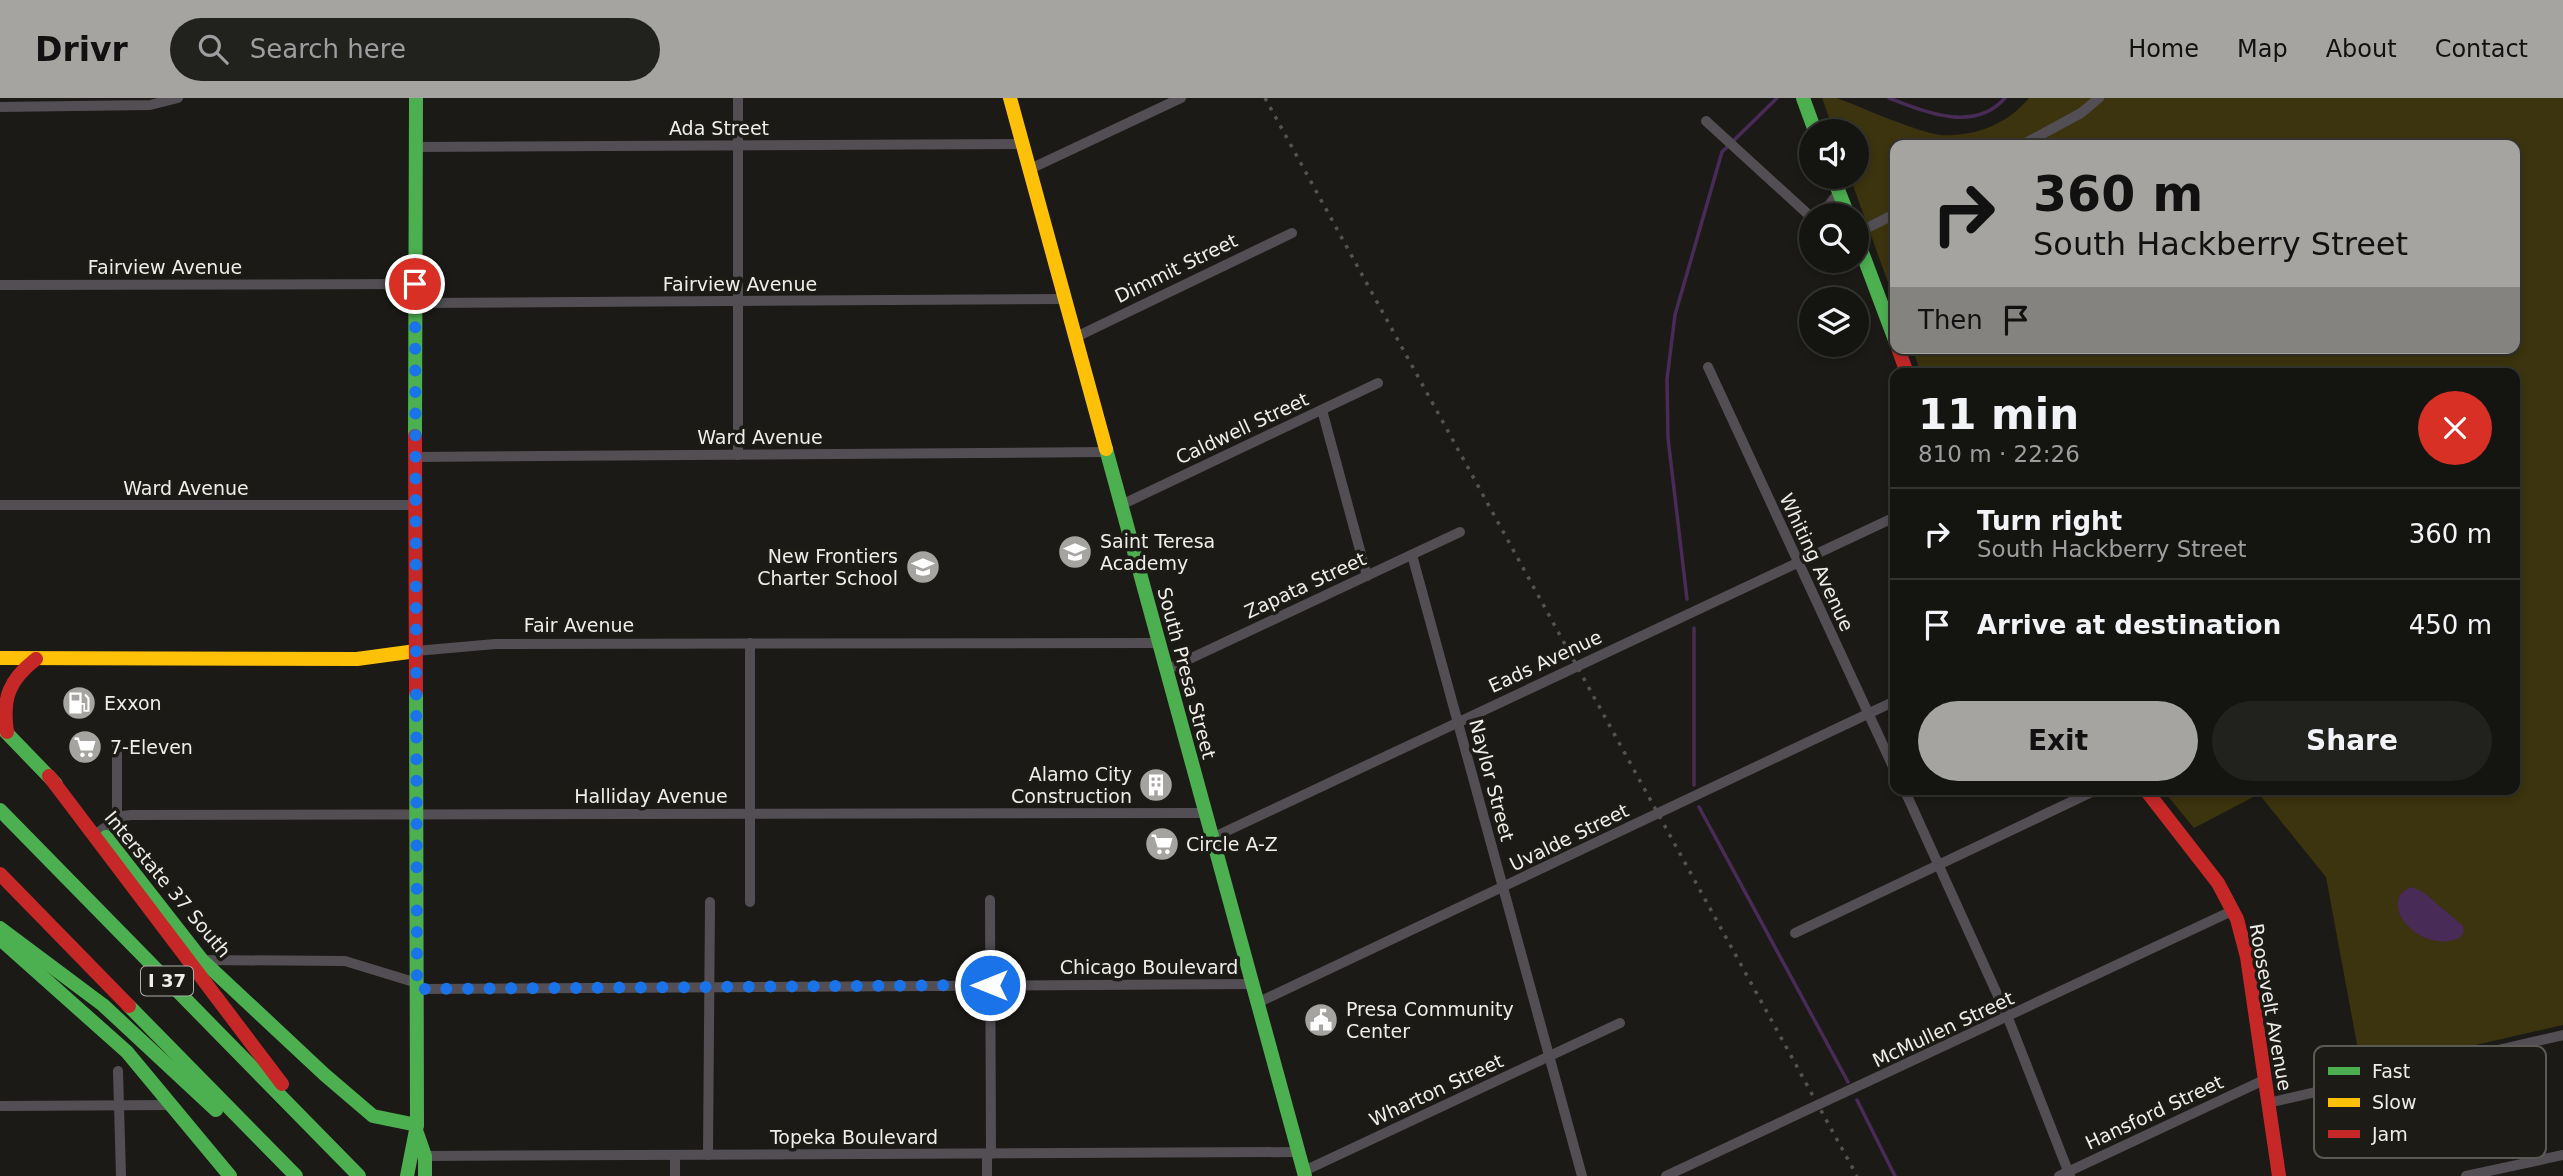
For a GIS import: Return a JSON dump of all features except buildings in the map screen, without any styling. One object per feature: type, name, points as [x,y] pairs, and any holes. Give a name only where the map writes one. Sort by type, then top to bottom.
[{"type":"main road","points":[[416,98],[414,505],[418,814],[417,1129],[425,1156],[425,1176]]},
{"type":"main road","name":"South Presa Street","points":[[1010,98],[1304,1174]]},
{"type":"main road","points":[[1803,98],[1811,119]]},
{"type":"main road","points":[[1839,191],[1844,203]]},
{"type":"main road","points":[[1869,271],[1890,327]]},
{"type":"main road","name":"Fair Avenue","points":[[0,658],[357,659],[416,650]]},
{"type":"main road","points":[[4,730],[4,694],[11,680],[36,659]]},
{"type":"main road","name":"Interstate 37 South","points":[[4,730],[100,831],[202,960],[364,1109],[391,1122],[417,1129]]},
{"type":"main road","points":[[49,776],[334,1151]]},
{"type":"main road","name":"Roosevelt Avenue","points":[[2150,795],[2188,841],[2234,910],[2247,957],[2279,1176]]},
{"type":"main road","name":"I 37","points":[[0,810],[359,1176]]},
{"type":"main road","name":"I 37","points":[[0,874],[293,1176]]},
{"type":"main road","points":[[0,928],[103,1005],[162,1062],[293,1176]]},
{"type":"main road","points":[[0,939],[127,1052],[230,1176]]},
{"type":"main road","points":[[407,1176],[409,1156],[417,1129]]},
{"type":"street","points":[[0,107],[103,102],[150,105],[178,98]]},
{"type":"street","points":[[738,98],[738,455]]},
{"type":"street","points":[[1030,169],[1181,98]]},
{"type":"street","points":[[2031,140],[2081,113],[2099,98]]},
{"type":"street","points":[[1706,121],[1799,205]]},
{"type":"street","name":"Ada Street","points":[[416,147],[1023,144]]},
{"type":"street","points":[[1830,203],[1839,191]]},
{"type":"street","points":[[1869,227],[1890,217]]},
{"type":"street","name":"Dimmit Street","points":[[1076,337],[1292,233]]},
{"type":"street","name":"Fairview Avenue","points":[[0,285],[415,284]]},
{"type":"street","name":"Fairview Avenue","points":[[415,303],[1065,299]]},
{"type":"street","name":"Whiting Avenue","points":[[1708,367],[1890,760]]},
{"type":"street","name":"Caldwell Street","points":[[1121,505],[1378,383]]},
{"type":"street","points":[[1322,410],[1367,576]]},
{"type":"street","name":"Ward Avenue","points":[[414,457],[1106,453]]},
{"type":"street","name":"Ward Avenue","points":[[0,505],[414,505]]},
{"type":"street","name":"Eads Avenue","points":[[1212,838],[1890,519]]},
{"type":"street","name":"Zapata Street","points":[[1166,670],[1460,532]]},
{"type":"street","name":"Naylor Street","points":[[1412,555],[1582,1176]]},
{"type":"street","points":[[750,643],[750,902]]},
{"type":"street","name":"Fair Avenue","points":[[416,650],[495,644],[1159,643]]},
{"type":"street","name":"Uvalde Street","points":[[1257,1003],[1890,704]]},
{"type":"street","points":[[117,746],[117,820]]},
{"type":"street","points":[[1907,795],[2008,1018],[2066,1175]]},
{"type":"street","points":[[1795,933],[2085,795]]},
{"type":"street","name":"Halliday Avenue","points":[[100,831],[131,815],[1205,813]]},
{"type":"street","points":[[987,1176],[990,901]]},
{"type":"street","points":[[708,1155],[710,902]]},
{"type":"street","name":"McMullen Street","points":[[1666,1176],[2234,910]]},
{"type":"street","name":"Chicago Boulevard","points":[[202,960],[345,961],[417,986],[1252,984]]},
{"type":"street","name":"Wharton Street","points":[[1304,1174],[1620,1023]]},
{"type":"street","points":[[2515,1046],[2563,1035]]},
{"type":"street","points":[[118,1071],[121,1176]]},
{"type":"street","name":"Hansford Street","points":[[2066,1175],[2264,1080]]},
{"type":"street","points":[[2268,1103],[2314,1092]]},
{"type":"street","points":[[0,1106],[173,1105]]},
{"type":"street","name":"Topeka Boulevard","points":[[409,1156],[1299,1152]]},
{"type":"street","points":[[675,1155],[675,1176]]},
{"type":"street","points":[[2466,1176],[2563,1155]]},
{"type":"shaded area","points":[[1822,98],[1837,98],[1905,125],[1931,133],[1953,135],[1978,131],[2001,122],[2029,98],[2563,98],[2563,1025],[2471,1046],[2357,1046],[2326,877],[2260,795],[2520,795],[2520,368],[1919,368],[1914,354],[2520,354],[2520,140],[1890,140],[1890,288],[1869,230],[1869,203],[1859,203],[1854,189],[1869,189],[1869,119],[1830,119]]},
{"type":"shaded area","points":[[2167,795],[2257,795],[2194,828]]},
{"type":"shaded area","points":[[2411,887],[2423,892],[2462,925],[2464,931],[2461,937],[2446,941],[2432,940],[2408,926],[2400,915],[2398,904],[2401,895]]},
{"type":"waterway","points":[[1687,599],[1668,438],[1667,379],[1675,315],[1722,152],[1777,98]]},
{"type":"waterway","points":[[1889,98],[1933,113],[1964,117],[1993,109],[2005,98]]},
{"type":"waterway","points":[[1694,628],[1694,785]]},
{"type":"waterway","points":[[1699,807],[1848,1082]]},
{"type":"waterway","points":[[1857,1100],[1895,1176]]},
{"type":"railway","points":[[1265,98],[1857,1176]]},
{"type":"traffic: fast","points":[[415,436],[416,98]]},
{"type":"traffic: fast","points":[[1803,98],[1811,119]]},
{"type":"traffic: fast","points":[[1838,189],[1843,203]]},
{"type":"traffic: fast","points":[[1869,271],[1890,327]]},
{"type":"traffic: fast","points":[[1106,449],[1305,1176]]},
{"type":"traffic: fast","points":[[407,1176],[417,1125],[416,692]]},
{"type":"traffic: fast","points":[[0,726],[56,784]]},
{"type":"traffic: fast","points":[[0,810],[359,1176]]},
{"type":"traffic: fast","points":[[106,837],[202,960],[325,1075],[373,1116],[417,1125]]},
{"type":"traffic: fast","points":[[0,928],[103,1005],[216,1110]]},
{"type":"traffic: fast","points":[[0,939],[127,1052],[230,1176]]},
{"type":"traffic: fast","points":[[129,1006],[296,1176]]},
{"type":"traffic: fast","points":[[417,1133],[425,1156],[425,1176]]},
{"type":"traffic: slow","points":[[1010,98],[1106,449]]},
{"type":"traffic: slow","points":[[0,658],[357,659],[416,651]]},
{"type":"traffic: jam","points":[[1900,354],[1905,368]]},
{"type":"traffic: jam","points":[[415,436],[416,692]]},
{"type":"traffic: jam","points":[[7,732],[6,709],[10,691],[19,674],[36,659]]},
{"type":"traffic: jam","points":[[49,776],[282,1084]]},
{"type":"traffic: jam","points":[[2150,795],[2218,883],[2237,919],[2247,957],[2279,1176]]},
{"type":"traffic: jam","points":[[0,874],[129,1006]]},
{"type":"place","name":"Saint Teresa Academy","points":[[1075,552]]},
{"type":"place","name":"New Frontiers Charter School","points":[[923,567]]},
{"type":"place","name":"Exxon","points":[[79,703]]},
{"type":"place","name":"7-Eleven","points":[[85,747]]},
{"type":"place","name":"Alamo City Construction","points":[[1156,785]]},
{"type":"place","name":"Circle A-Z","points":[[1162,844]]},
{"type":"place","name":"Presa Community Center","points":[[1321,1020]]},
{"type":"route","points":[[415,284],[417,989],[990,985]]}]
